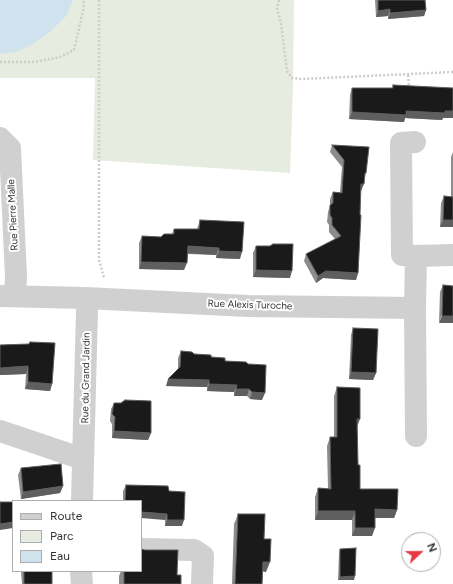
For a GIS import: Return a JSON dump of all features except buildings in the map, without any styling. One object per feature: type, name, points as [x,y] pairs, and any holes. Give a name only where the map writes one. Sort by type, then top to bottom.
[{"type":"street","name":"Rue Pierre Malle","points":[[0,138],[10,148],[16,277],[8,296]]},
{"type":"street","points":[[415,142],[401,143],[402,255],[453,255]]},
{"type":"street","points":[[416,256],[416,436]]},
{"type":"street","name":"Rue Alexis Turoche","points":[[8,296],[85,298],[248,306],[416,308]]},
{"type":"street","name":"Rue du Grand Jardin","points":[[82,500],[88,310],[85,298]]},
{"type":"street","points":[[0,431],[84,459]]},
{"type":"street","points":[[142,549],[194,550],[203,556],[202,584]]},
{"type":"street","points":[[81,572],[82,584]]},
{"type":"path","points":[[0,62],[35,62],[60,58],[74,50],[84,0]]},
{"type":"path","points":[[99,0],[99,260],[110,300]]},
{"type":"path","points":[[279,0],[277,8],[281,24],[287,72],[292,78],[302,79],[453,72]]},
{"type":"path","points":[[408,75],[409,90]]},
{"type":"green space","points":[[0,0],[294,0],[290,173],[93,160],[95,78],[0,78]]},
{"type":"water","points":[[0,0],[73,0],[66,16],[52,30],[33,44],[16,52],[0,54]]}]
